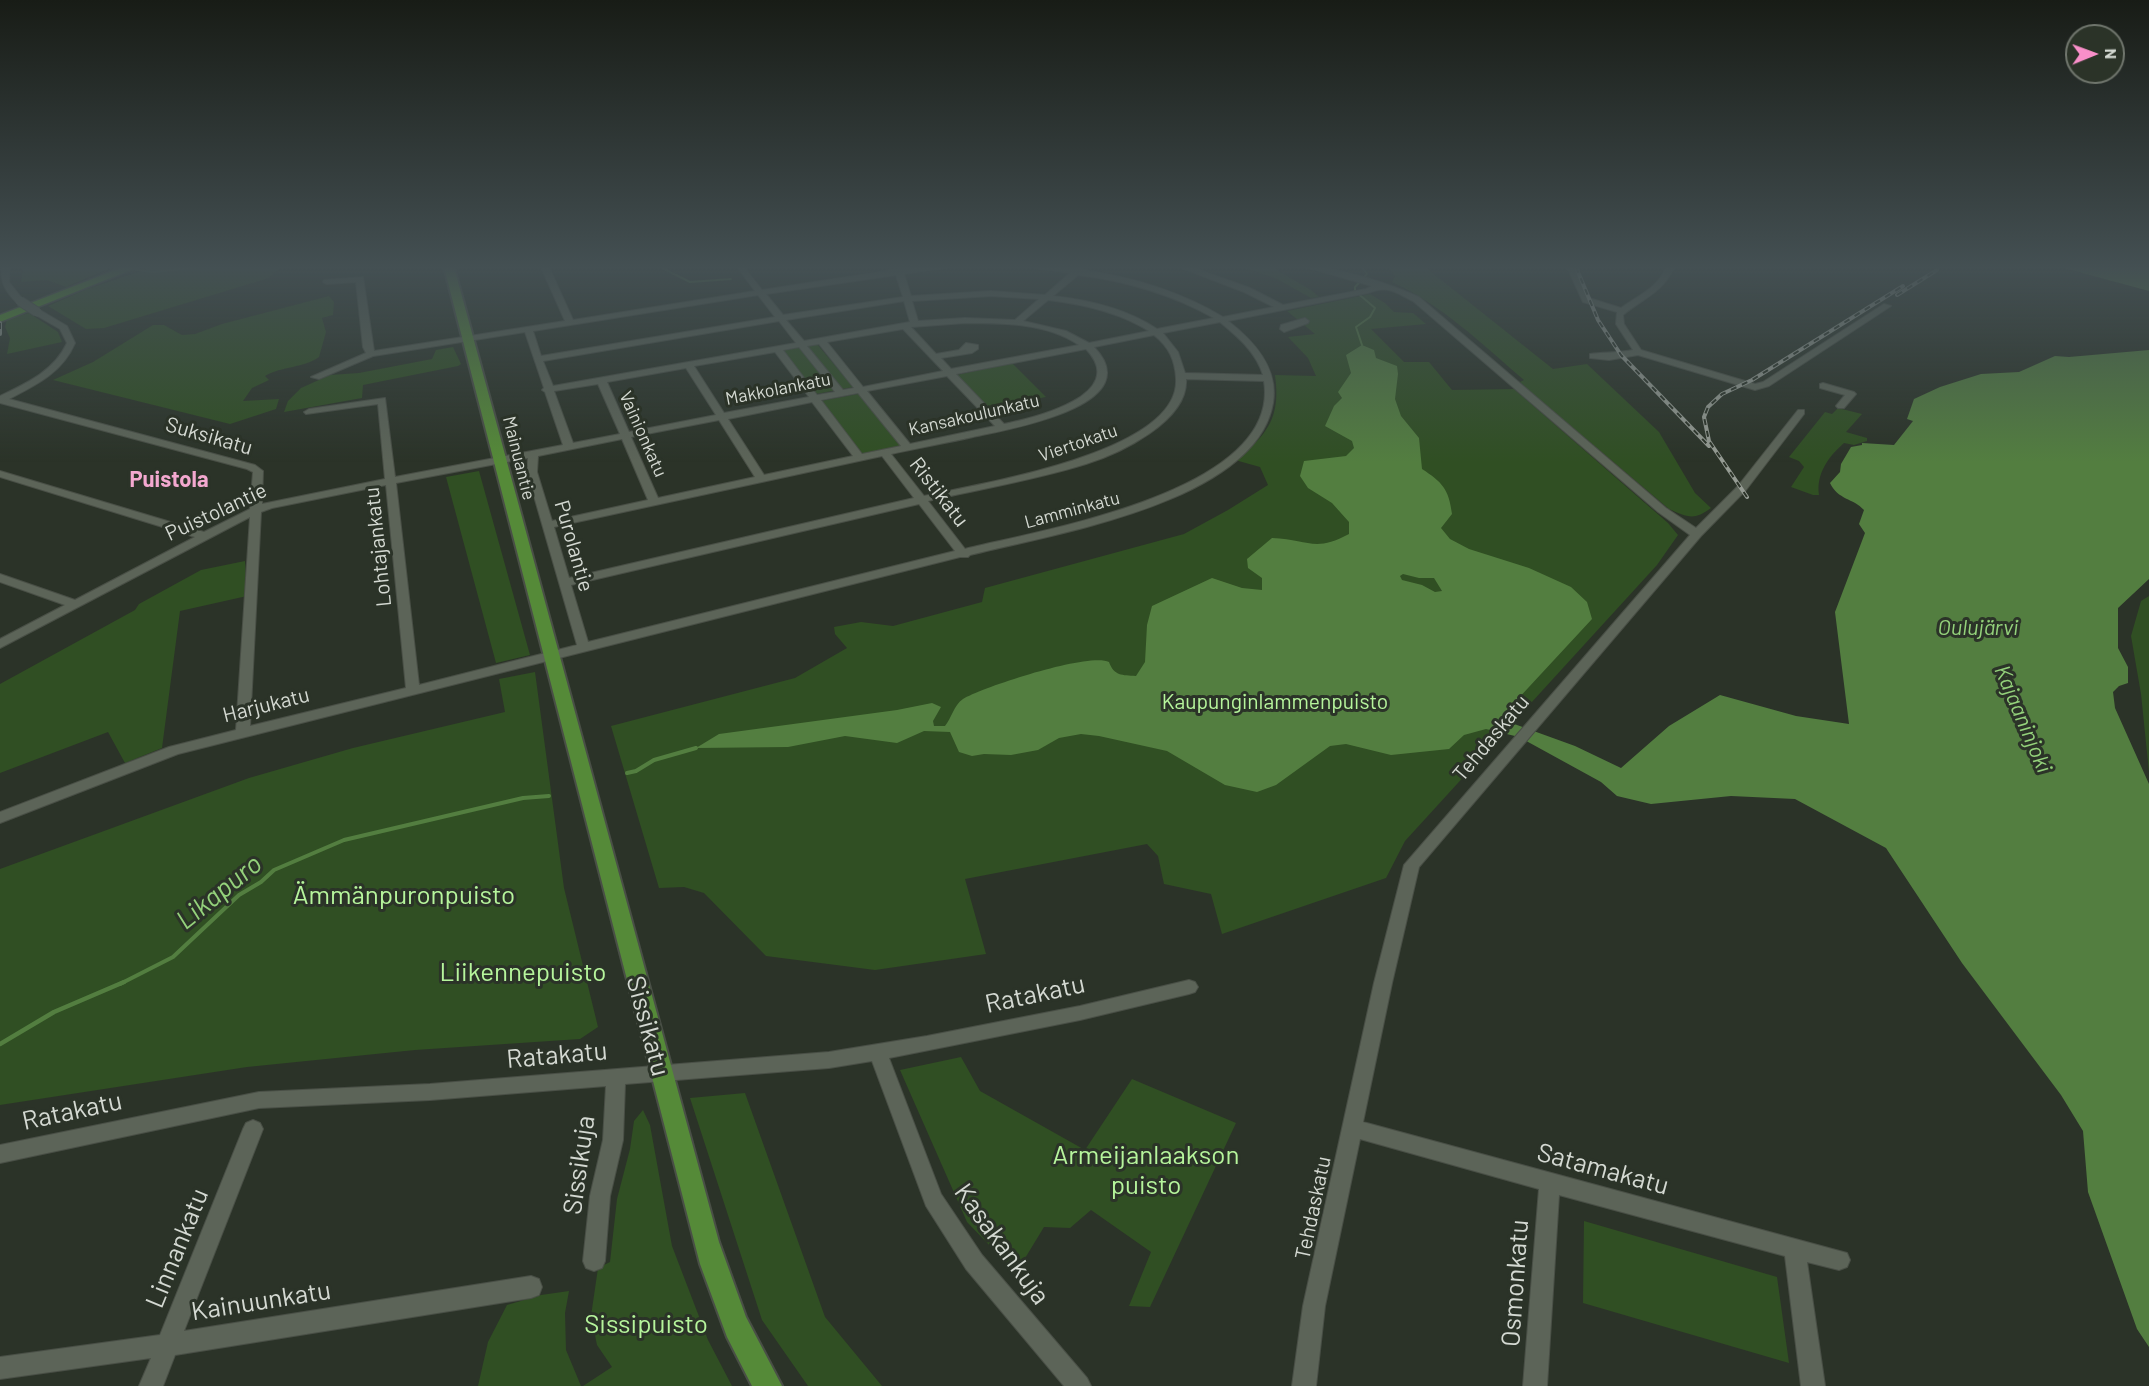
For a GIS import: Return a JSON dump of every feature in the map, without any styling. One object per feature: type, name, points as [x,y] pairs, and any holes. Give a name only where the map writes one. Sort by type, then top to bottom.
[{"type":"main road","name":"Mainuantie","points":[[466,332],[550,657]]},
{"type":"main road","name":"Sissikatu","points":[[550,657],[715,1276],[738,1330],[768,1386]]},
{"type":"street","points":[[0,400],[52,370],[67,354],[71,342],[66,332]]},
{"type":"street","points":[[365,332],[367,347],[371,354]]},
{"type":"street","points":[[316,377],[371,354],[517,332]]},
{"type":"street","points":[[529,332],[547,390],[569,446]]},
{"type":"street","points":[[537,359],[699,332]]},
{"type":"street","points":[[791,332],[841,394]]},
{"type":"street","points":[[547,390],[873,332]]},
{"type":"street","points":[[915,332],[934,357],[1001,428]]},
{"type":"street","points":[[1059,332],[1075,337],[1088,346]]},
{"type":"street","points":[[1156,332],[1172,349],[1183,376],[1269,378]]},
{"type":"street","name":"Makkolankatu","points":[[501,460],[1156,332]]},
{"type":"street","name":"Lamminkatu","points":[[550,657],[1131,512],[1162,500],[1204,479],[1237,455],[1260,427],[1269,405],[1269,378],[1266,366],[1253,347],[1235,332]]},
{"type":"street","points":[[1454,332],[1662,510],[1697,534]]},
{"type":"street","points":[[1625,332],[1638,352]]},
{"type":"street","points":[[1593,356],[1609,357],[1638,352],[1755,387],[1766,384],[1847,332]]},
{"type":"street","points":[[821,341],[907,447]]},
{"type":"street","name":"Kansakoulunkatu","points":[[547,525],[1001,428],[1056,413],[1080,401],[1093,391],[1100,381],[1102,364],[1098,354],[1088,346]]},
{"type":"street","points":[[777,349],[859,457]]},
{"type":"street","points":[[934,357],[963,351]]},
{"type":"street","points":[[689,365],[761,478]]},
{"type":"street","name":"Viertokatu","points":[[565,583],[1064,468],[1114,450],[1138,437],[1166,414],[1178,394],[1183,376]]},
{"type":"street","name":"Vainionkatu","points":[[601,380],[654,501]]},
{"type":"street","points":[[1823,386],[1851,394],[1841,406]]},
{"type":"street","name":"Suksikatu","points":[[0,400],[251,467],[258,471],[243,732]]},
{"type":"street","name":"Lohtajankatu","points":[[309,412],[382,400],[413,691]]},
{"type":"street","name":"Tehdaskatu","points":[[1304,1386],[1314,1306],[1383,983],[1412,865],[1697,534],[1742,488],[1800,412]]},
{"type":"street","name":"Ristikatu","points":[[884,452],[963,555]]},
{"type":"street","name":"Purolantie","points":[[533,453],[532,472],[584,649]]},
{"type":"street","name":"Puistolantie","points":[[0,644],[256,510],[501,460]]},
{"type":"street","points":[[0,474],[205,536]]},
{"type":"street","points":[[0,579],[75,604]]},
{"type":"street","name":"Harjukatu","points":[[0,818],[161,754],[550,657]]},
{"type":"street","name":"Ratakatu","points":[[0,1154],[259,1100],[430,1092],[661,1075],[829,1060],[879,1053],[1080,1013],[1189,987]]},
{"type":"street","name":"Kasakankuja","points":[[879,1053],[933,1199],[975,1262],[1079,1386]]},
{"type":"street","name":"Sissikuja","points":[[594,1261],[600,1196],[613,1140],[616,1077]]},
{"type":"street","name":"Satamakatu","points":[[1353,1128],[1839,1260]]},
{"type":"street","name":"Linnankatu","points":[[151,1386],[253,1130]]},
{"type":"street","name":"Osmonkatu","points":[[1535,1386],[1550,1183]]},
{"type":"street","points":[[1795,1249],[1813,1386]]},
{"type":"street","name":"Kainuunkatu","points":[[0,1368],[167,1345],[531,1287]]},
{"type":"green space","points":[[7,332],[58,332],[62,342],[7,354],[10,338]]},
{"type":"green space","points":[[142,332],[195,334],[201,332],[326,332],[319,357],[265,376],[269,380],[252,388],[243,401],[279,399],[276,409],[230,424],[53,380],[93,362]]},
{"type":"green space","name":"Kaupunginlammenpuisto","points":[[1312,332],[1374,332],[1404,362],[1429,362],[1452,390],[1514,389],[1668,523],[1678,535],[1657,565],[1405,841],[1386,878],[1222,934],[1211,894],[1164,884],[1158,856],[1147,844],[965,879],[986,954],[875,970],[766,956],[704,893],[684,887],[659,888],[611,726],[795,678],[847,648],[835,634],[834,627],[861,622],[893,626],[982,602],[985,588],[1184,534],[1228,510],[1268,485],[1260,467],[1235,460],[1256,442],[1270,424],[1276,402],[1275,375],[1316,376],[1308,358],[1288,337],[1315,334]]},
{"type":"green space","points":[[1468,332],[1506,332],[1553,369],[1587,364],[1659,432],[1695,493],[1711,508],[1695,516],[1669,509],[1527,389],[1520,382],[1524,380]]},
{"type":"green space","points":[[817,344],[853,387],[816,394],[781,351]]},
{"type":"green space","points":[[453,347],[461,364],[458,366],[363,385],[362,398],[284,412],[288,401],[301,388],[330,375],[359,373],[432,359],[436,350]]},
{"type":"green space","points":[[1012,363],[1046,397],[988,408],[957,375]]},
{"type":"green space","points":[[858,394],[900,445],[898,448],[869,454],[861,453],[821,401]]},
{"type":"green space","points":[[1838,408],[1862,414],[1846,432],[1867,438],[1867,441],[1854,445],[1844,443],[1833,454],[1821,473],[1819,495],[1791,487],[1804,467],[1799,461],[1789,457],[1825,412],[1832,414]]},
{"type":"green space","points":[[479,471],[530,655],[496,663],[446,477]]},
{"type":"green space","points":[[245,561],[247,596],[180,611],[162,748],[125,763],[108,732],[0,773],[0,684],[135,610],[139,604],[201,570]]},
{"type":"green space","points":[[2149,596],[2149,772],[2141,694],[2131,636],[2141,601]]},
{"type":"green space","name":"Ämmänpuronpuisto","points":[[535,672],[564,888],[598,1027],[580,1039],[415,1050],[247,1067],[0,1105],[0,869],[249,778],[353,748],[505,712],[499,679]]},
{"type":"green space","name":"Armeijanlaakson puisto","points":[[961,1057],[980,1091],[1085,1150],[1132,1079],[1236,1123],[1150,1307],[1129,1306],[1151,1252],[1091,1210],[1070,1228],[1044,1227],[1016,1273],[967,1222],[900,1070]]},
{"type":"green space","points":[[745,1093],[825,1317],[882,1386],[808,1386],[762,1320],[690,1098]]},
{"type":"green space","name":"Sissipuisto","points":[[643,1110],[650,1125],[672,1246],[708,1340],[732,1386],[583,1386],[612,1367],[597,1345],[591,1316],[598,1268],[610,1262],[617,1199],[630,1149],[634,1121]]},
{"type":"green space","points":[[1584,1221],[1777,1277],[1789,1363],[1583,1303]]},
{"type":"green space","points":[[569,1291],[565,1313],[566,1350],[581,1386],[478,1386],[488,1342],[507,1305],[541,1295]]},
{"type":"water","name":"Oulujärvi","points":[[1362,345],[1374,350],[1376,358],[1397,366],[1395,399],[1401,416],[1419,438],[1422,469],[1439,482],[1449,498],[1452,514],[1441,528],[1450,539],[1469,549],[1529,568],[1571,587],[1587,602],[1592,619],[1503,715],[1506,721],[1575,746],[1621,768],[1669,726],[1720,695],[1796,716],[1849,724],[1835,612],[1865,533],[1859,524],[1864,510],[1837,493],[1830,483],[1840,472],[1841,464],[1851,447],[1862,445],[1862,443],[1894,445],[1913,421],[1907,419],[1914,399],[1940,387],[1981,374],[2019,372],[2055,356],[2069,357],[2149,350],[2149,579],[2118,608],[2118,648],[2128,667],[2128,683],[2119,686],[2113,692],[2115,708],[2149,784],[2149,1347],[2137,1329],[2088,1192],[2083,1131],[2061,1095],[1962,963],[1886,848],[1795,799],[1731,796],[1651,804],[1617,796],[1601,782],[1519,737],[1486,729],[1464,735],[1449,749],[1391,755],[1346,744],[1330,746],[1276,785],[1257,792],[1225,785],[1167,751],[1081,734],[1059,738],[1038,750],[1011,755],[972,756],[959,752],[950,732],[924,731],[897,743],[845,736],[788,747],[696,748],[719,734],[897,710],[932,703],[941,707],[933,721],[934,726],[945,726],[963,699],[1013,679],[1081,662],[1098,660],[1109,662],[1116,672],[1136,676],[1145,662],[1147,625],[1152,606],[1212,578],[1242,588],[1262,590],[1262,578],[1248,568],[1247,559],[1272,538],[1319,544],[1337,540],[1349,534],[1349,522],[1332,503],[1308,488],[1300,476],[1304,461],[1346,456],[1354,448],[1352,441],[1325,426],[1334,406],[1342,398],[1338,392],[1351,373],[1346,355]],"holes":[[[1403,574],[1419,578],[1434,578],[1442,591],[1435,592],[1422,585],[1402,580],[1400,576]]]},
{"type":"waterway","points":[[1358,332],[1362,345]]},
{"type":"waterway","points":[[627,773],[636,771],[654,760],[696,748]]},
{"type":"waterway","name":"Likapuro","points":[[124,982],[173,957],[239,895],[261,882],[274,870],[344,840],[523,798],[549,796]]},
{"type":"waterway","name":"Likapuro","points":[[0,1044],[54,1012],[124,982]]},
{"type":"railway","points":[[1606,332],[1621,355],[1709,446]]},
{"type":"railway","points":[[1747,497],[1709,441],[1704,417],[1708,407],[1722,394],[1752,380],[1830,332]]},
{"type":"district","name":"Puistola","points":[[169,480]]},
{"type":"water label","name":"Kajaaninjoki","points":[[2023,719]]},
{"type":"park label","name":"Liikennepuisto","points":[[523,972]]}]
